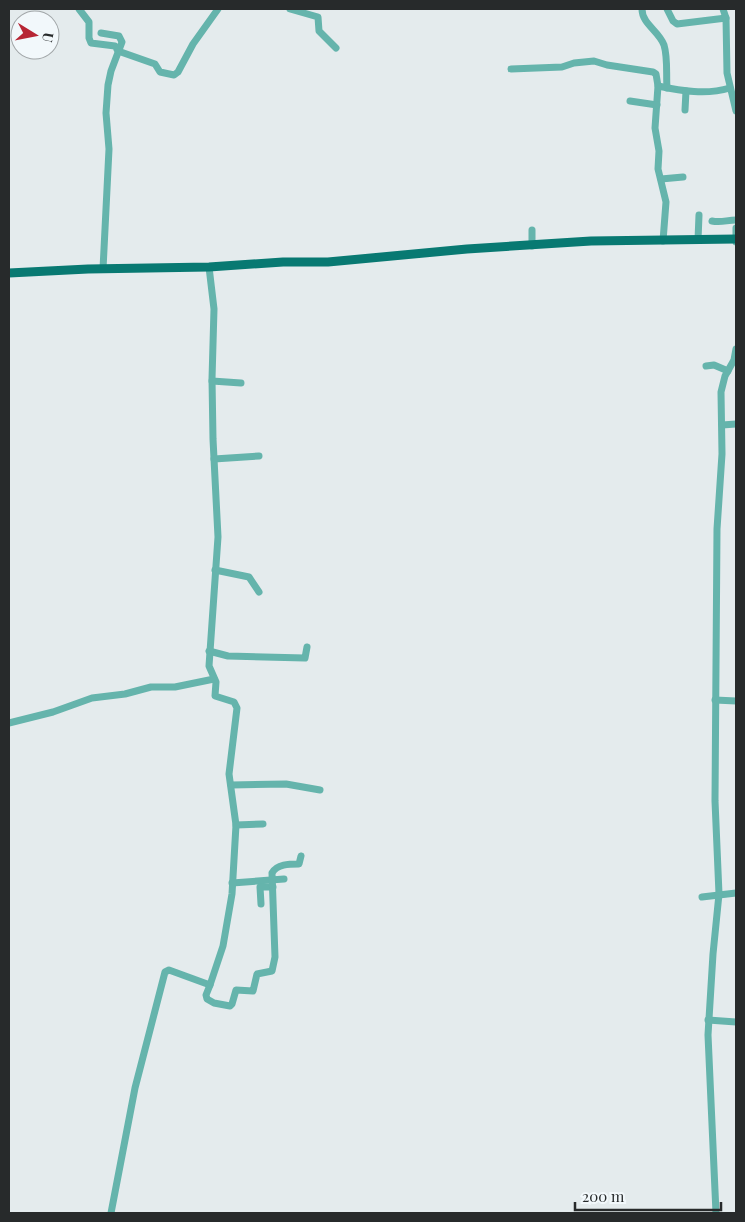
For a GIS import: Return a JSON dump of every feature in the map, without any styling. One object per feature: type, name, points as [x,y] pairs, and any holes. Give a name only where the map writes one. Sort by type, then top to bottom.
[{"type":"main road","points":[[9,273],[209,267],[283,262],[328,262],[467,249],[591,241],[736,240]]},
{"type":"street","points":[[79,9],[89,22],[90,42],[93,44],[112,45],[117,47],[118,51],[155,64],[160,72],[176,75],[193,44],[218,9]]},
{"type":"street","points":[[290,9],[318,17],[319,31],[336,48]]},
{"type":"street","points":[[642,9],[642,14],[646,21],[664,43],[667,88]]},
{"type":"street","points":[[668,9],[673,21],[677,24],[723,18]]},
{"type":"street","points":[[724,9],[727,89],[736,111]]},
{"type":"street","points":[[101,33],[112,34],[121,38],[122,42],[111,71],[108,93],[106,120],[109,149],[103,269]]},
{"type":"street","points":[[512,69],[562,67],[574,63],[596,62],[656,74],[658,86],[656,132],[659,151],[658,169],[666,202],[663,241]]},
{"type":"street","points":[[658,86],[704,92],[727,89]]},
{"type":"street","points":[[685,110],[686,91]]},
{"type":"street","points":[[630,101],[657,105]]},
{"type":"street","points":[[661,179],[683,177]]},
{"type":"street","points":[[698,216],[698,240]]},
{"type":"street","points":[[712,221],[734,220]]},
{"type":"street","points":[[736,228],[736,240]]},
{"type":"street","points":[[532,230],[532,246]]},
{"type":"street","points":[[209,267],[214,316],[212,381],[218,537],[209,651],[210,668],[216,682],[215,696],[234,702],[237,706],[229,773],[236,825],[232,882],[222,946],[206,995],[207,999],[212,1003],[230,1006],[236,990],[252,991],[257,975],[272,971],[275,957],[272,874],[275,868],[299,864],[301,856]]},
{"type":"street","points":[[716,1213],[708,1020],[715,895],[717,529],[722,460],[721,392],[726,370],[734,360],[736,349]]},
{"type":"street","points":[[706,366],[714,365],[726,370]]},
{"type":"street","points":[[212,381],[241,383]]},
{"type":"street","points":[[722,425],[736,424]]},
{"type":"street","points":[[214,459],[259,456]]},
{"type":"street","points":[[216,570],[249,577],[259,592]]},
{"type":"street","points":[[209,651],[228,656],[305,658],[307,647]]},
{"type":"street","points":[[9,723],[52,712],[92,698],[125,694],[151,687],[175,687],[214,679]]},
{"type":"street","points":[[715,700],[736,701]]},
{"type":"street","points":[[231,785],[286,784],[320,790]]},
{"type":"street","points":[[236,825],[263,824]]},
{"type":"street","points":[[261,904],[260,888],[284,879]]},
{"type":"street","points":[[232,882],[273,884]]},
{"type":"street","points":[[702,897],[736,893]]},
{"type":"street","points":[[111,1213],[135,1088],[165,972],[169,970],[210,985]]},
{"type":"street","points":[[708,1020],[736,1022]]}]
